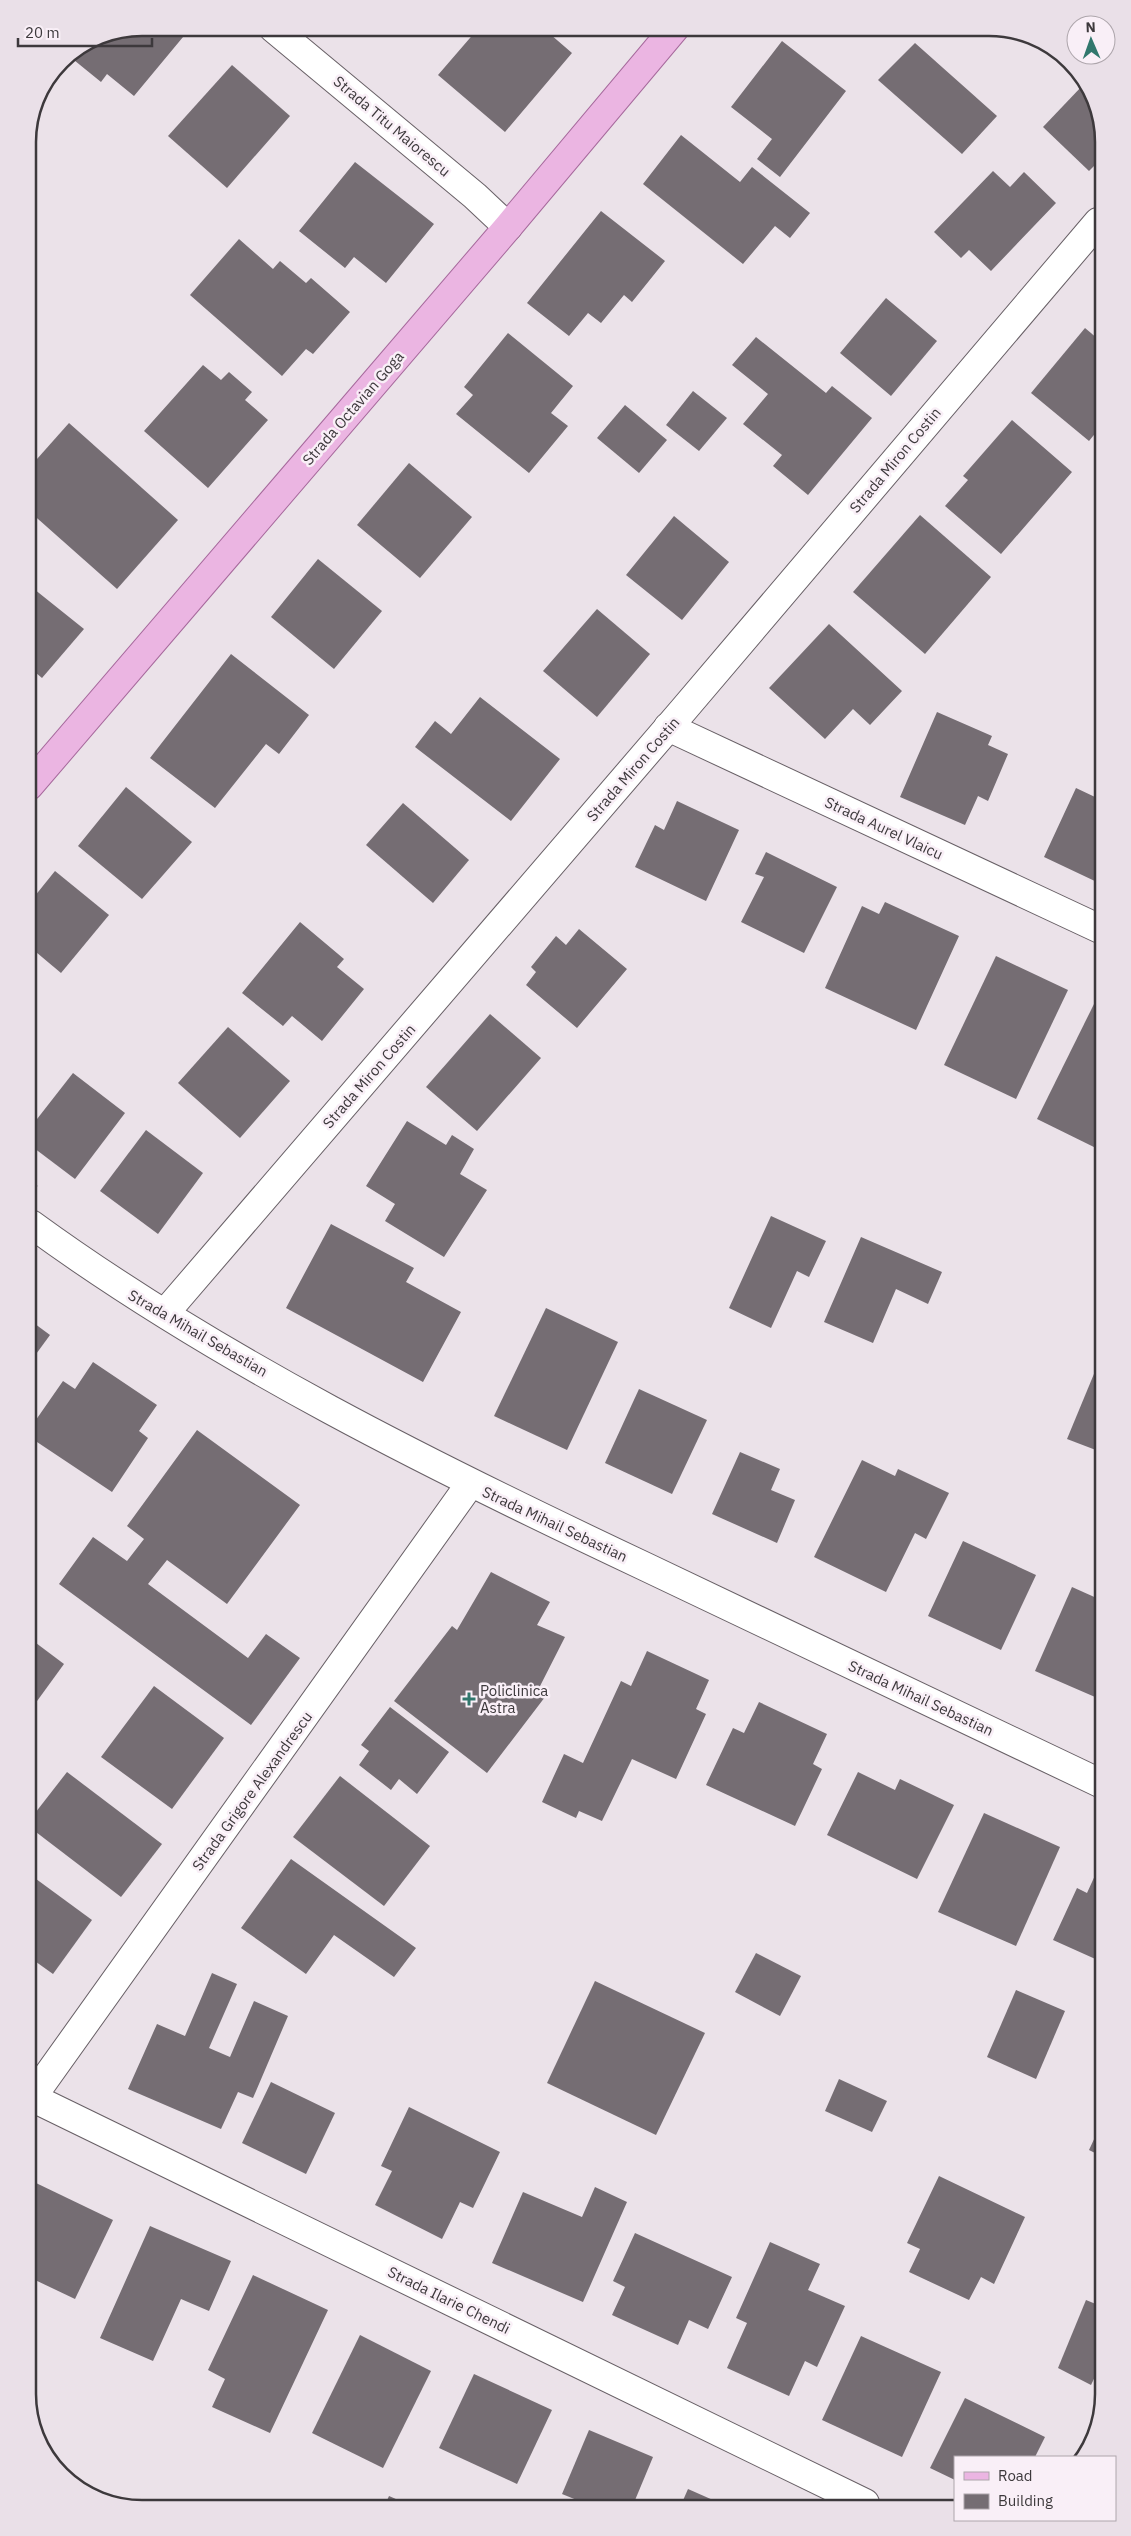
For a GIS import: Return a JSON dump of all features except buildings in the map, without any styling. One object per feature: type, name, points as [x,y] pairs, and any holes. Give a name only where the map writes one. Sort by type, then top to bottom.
[{"type":"main road","name":"Strada Octavian Goga","points":[[36,778],[508,227],[668,36]]},
{"type":"street","name":"Strada Titu Maiorescu","points":[[283,36],[475,196],[508,227]]},
{"type":"street","name":"Strada Miron Costin","points":[[165,1314],[1095,226]]},
{"type":"street","name":"Strada Aurel Vlaicu","points":[[668,727],[1095,928]]},
{"type":"street","name":"Strada Mihail Sebastian","points":[[36,1228],[124,1290],[290,1387],[470,1484],[1095,1781]]},
{"type":"street","name":"Strada Grigore Alexandrescu","points":[[36,2093],[470,1484]]},
{"type":"street","name":"Strada Ilarie Chendi","points":[[36,2098],[859,2500]]},
{"type":"place","name":"Policlinica Astra","points":[[469,1699]]}]
